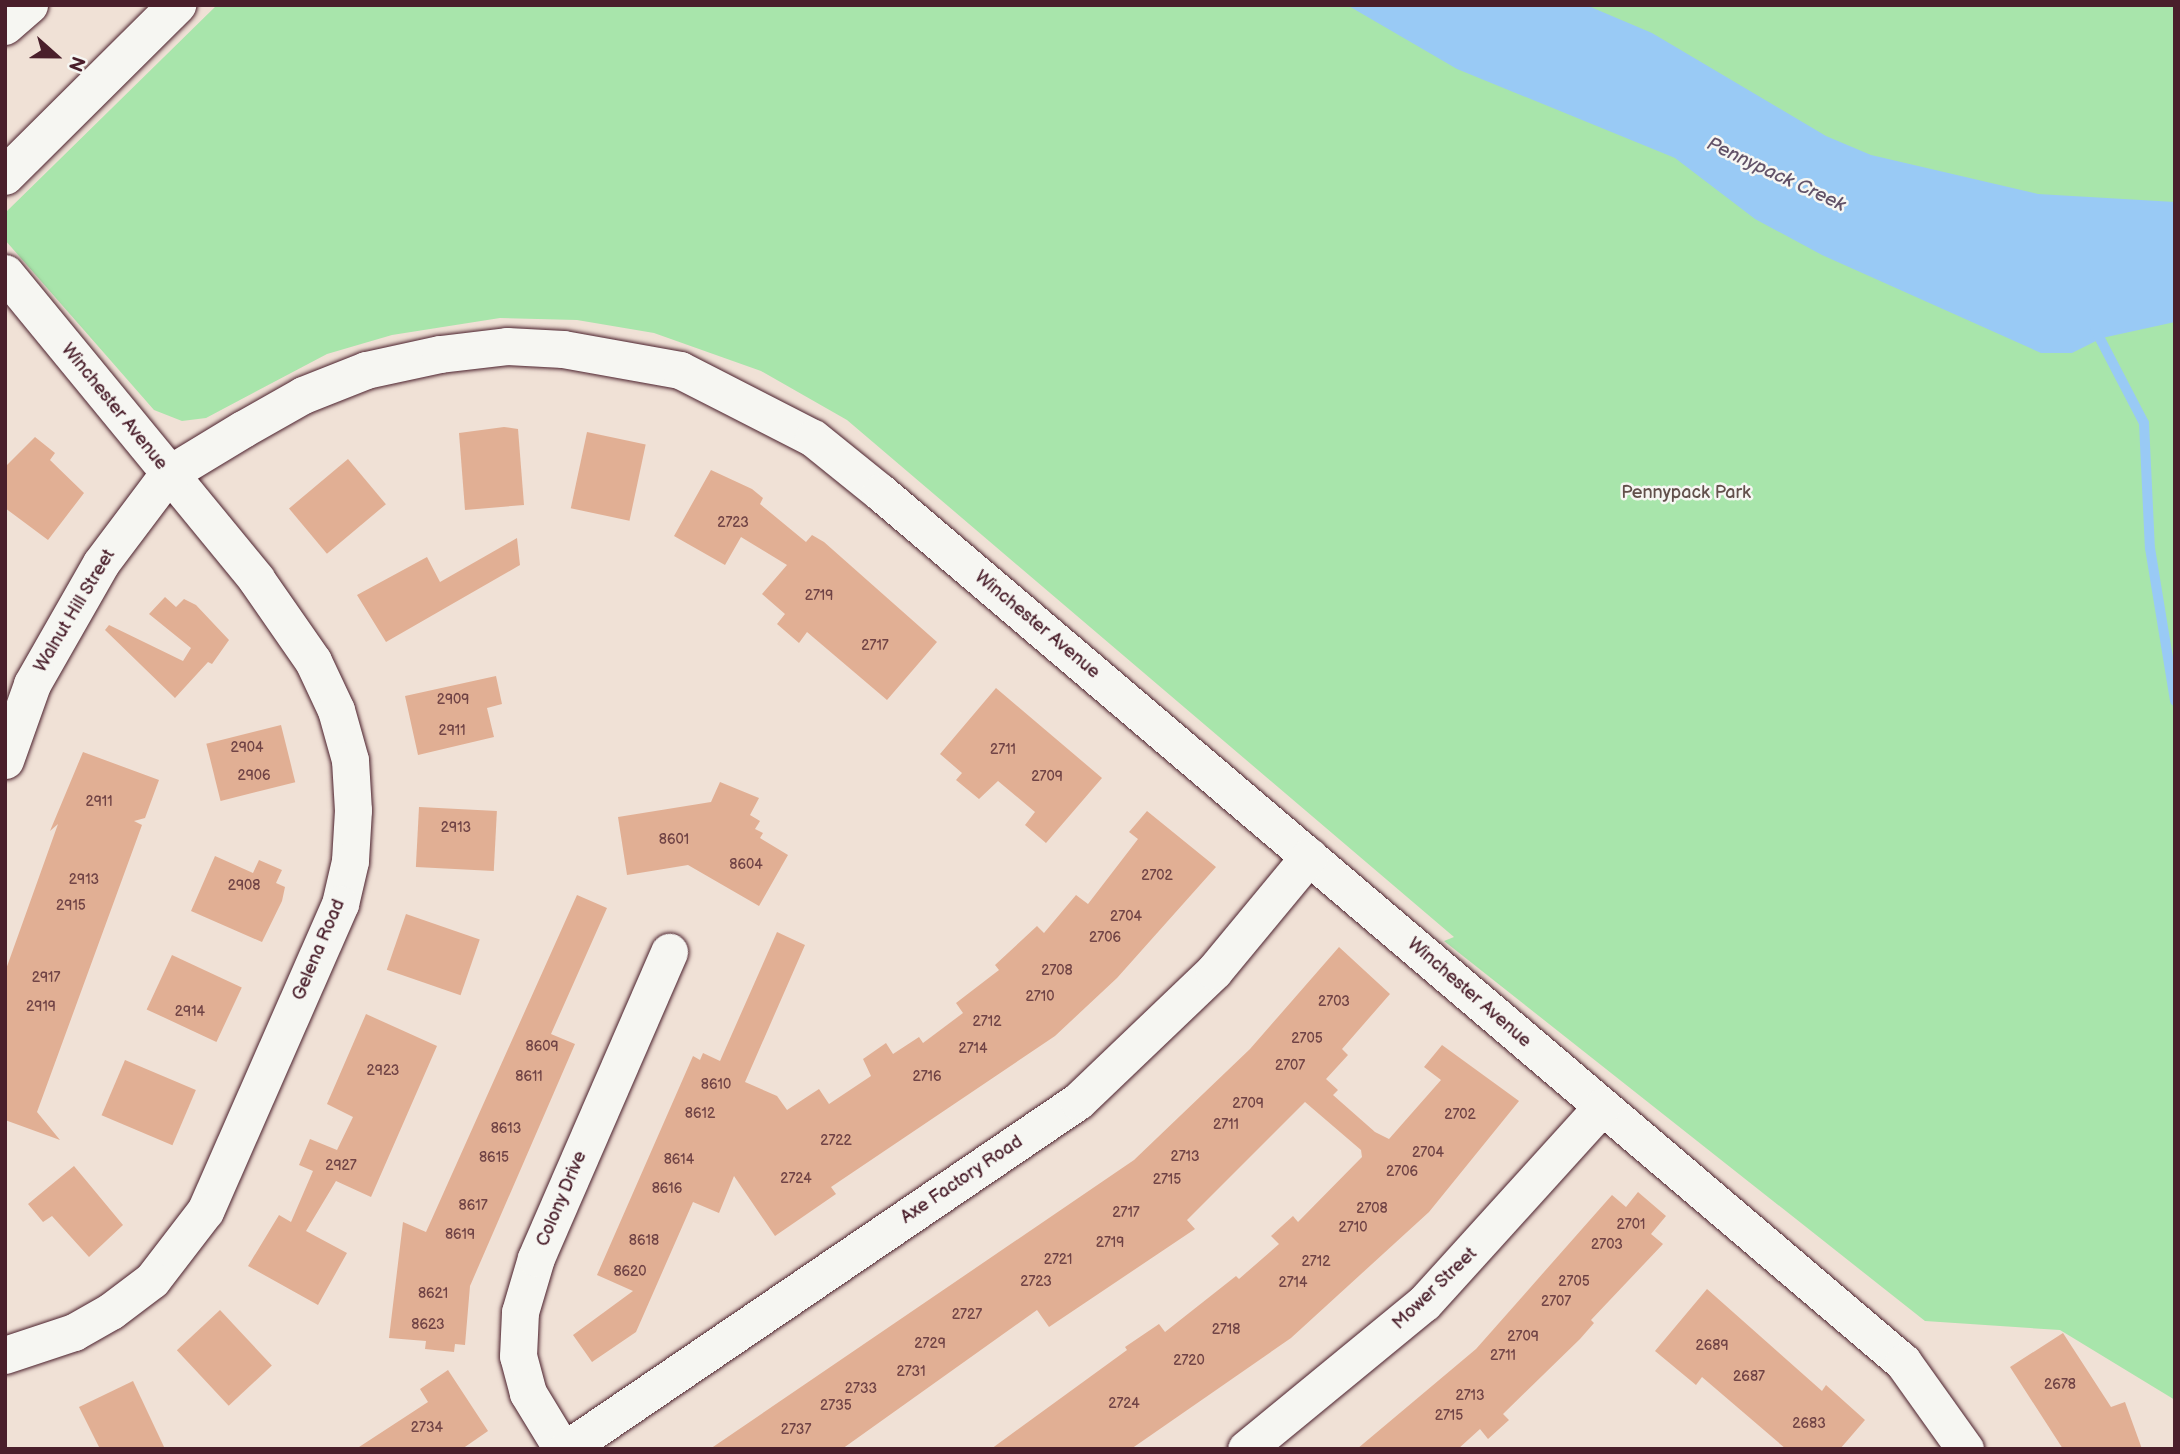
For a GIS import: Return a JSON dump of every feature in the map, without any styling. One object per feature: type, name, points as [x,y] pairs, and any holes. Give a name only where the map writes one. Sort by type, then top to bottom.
[{"type":"main road","points":[[5,26],[29,5]]},
{"type":"main road","points":[[5,176],[177,5]]},
{"type":"street","name":"Winchester Avenue","points":[[5,274],[167,475],[303,395],[366,370],[440,354],[508,346],[563,349],[680,370],[813,438],[1903,1362],[1944,1412],[1965,1449]]},
{"type":"street","name":"Walnut Hill Street","points":[[5,760],[32,684],[101,563],[167,475]]},
{"type":"street","name":"Gelena Road","points":[[5,1355],[74,1332],[111,1311],[152,1280],[183,1244],[205,1211],[340,904],[350,861],[350,760],[330,698],[313,661],[256,579],[167,475]]},
{"type":"street","name":"Axe Factory Road","points":[[564,1449],[1078,1101],[1214,971],[1309,856]]},
{"type":"street","name":"Colony Drive","points":[[564,1449],[528,1393],[518,1356],[520,1312],[536,1258],[669,952]]},
{"type":"street","name":"Mower Street","points":[[1246,1449],[1424,1303],[1602,1107]]},
{"type":"green space","name":"Pennypack Park","points":[[217,5],[2175,5],[2175,1400],[2060,1330],[1925,1321],[1444,941],[1454,937],[847,420],[761,371],[654,333],[577,320],[500,318],[392,335],[327,354],[206,418],[182,421],[154,410],[5,240],[5,213]]},
{"type":"water","name":"Pennypack Creek","points":[[1347,5],[1586,5],[1652,33],[1826,136],[1871,155],[2038,194],[2175,202],[2175,322],[2102,338],[2072,353],[2041,353],[1822,255],[1755,219],[1675,158],[1457,69]]},
{"type":"building","points":[[504,427],[518,429],[524,505],[465,510],[459,433]]},
{"type":"building","points":[[587,432],[646,444],[629,521],[571,508]]},
{"type":"building","points":[[35,437],[55,453],[50,460],[84,493],[48,540],[5,508],[5,467]]},
{"type":"building","points":[[348,459],[386,504],[327,554],[289,508]]},
{"type":"building","points":[[711,470],[752,489],[763,498],[760,504],[806,542],[812,535],[824,542],[937,642],[887,700],[807,632],[799,643],[777,624],[785,614],[762,594],[787,565],[741,537],[725,565],[674,536]]},
{"type":"building","points":[[517,538],[520,565],[386,642],[357,595],[427,557],[440,582]]},
{"type":"building","points":[[165,597],[176,607],[184,599],[196,605],[229,640],[212,664],[208,662],[175,698],[105,630],[109,625],[183,661],[191,648],[149,614]]},
{"type":"building","points":[[496,676],[502,704],[487,708],[494,737],[418,755],[405,696]]},
{"type":"building","points":[[996,688],[1102,778],[1046,843],[1025,825],[1035,812],[998,781],[979,799],[956,780],[962,773],[940,754]]},
{"type":"building","points":[[281,725],[295,782],[221,801],[206,744]]},
{"type":"building","points":[[83,752],[159,780],[145,818],[134,821],[142,825],[37,1112],[60,1140],[5,1120],[5,972],[58,824],[50,831]]},
{"type":"building","points":[[720,782],[759,798],[750,815],[760,821],[755,829],[763,833],[760,838],[788,855],[759,906],[688,865],[627,875],[618,817],[711,802]]},
{"type":"building","points":[[419,807],[497,811],[494,871],[416,867]]},
{"type":"building","points":[[1147,811],[1216,867],[1117,978],[1055,1036],[831,1187],[836,1194],[775,1236],[734,1176],[719,1213],[693,1202],[636,1332],[592,1362],[573,1335],[633,1291],[597,1275],[693,1056],[700,1060],[703,1053],[720,1061],[777,932],[805,945],[745,1082],[777,1096],[787,1110],[819,1089],[829,1104],[871,1076],[863,1059],[886,1043],[893,1054],[919,1037],[923,1043],[963,1013],[956,1003],[999,970],[995,965],[1037,926],[1044,933],[1076,895],[1088,904],[1138,839],[1129,832]]},
{"type":"building","points":[[215,856],[253,873],[259,860],[282,870],[276,883],[285,887],[282,901],[262,942],[191,911]]},
{"type":"building","points":[[577,895],[607,908],[551,1034],[575,1044],[470,1286],[465,1345],[455,1344],[454,1352],[425,1349],[426,1341],[389,1338],[403,1222],[426,1232]]},
{"type":"building","points":[[406,914],[480,939],[461,995],[387,970]]},
{"type":"building","points":[[1339,947],[1390,994],[1342,1049],[1348,1055],[1326,1079],[1338,1090],[1333,1095],[1375,1132],[1389,1139],[1441,1080],[1424,1067],[1442,1045],[1519,1101],[1429,1212],[1291,1338],[1131,1449],[991,1449],[1127,1350],[1125,1347],[1159,1324],[1165,1332],[1236,1276],[1239,1279],[1279,1244],[1271,1236],[1293,1216],[1298,1222],[1362,1157],[1361,1150],[1305,1102],[1187,1220],[1195,1229],[1049,1327],[1037,1310],[842,1449],[710,1449],[1134,1160],[1250,1049]]},
{"type":"building","points":[[172,955],[242,988],[216,1042],[147,1009]]},
{"type":"building","points":[[366,1014],[437,1046],[371,1197],[336,1181],[306,1231],[347,1253],[318,1305],[248,1266],[279,1215],[291,1222],[313,1171],[299,1165],[310,1139],[337,1150],[353,1117],[327,1104]]},
{"type":"building","points":[[125,1060],[196,1090],[172,1145],[102,1115]]},
{"type":"building","points":[[74,1166],[123,1225],[89,1257],[52,1216],[43,1222],[28,1204]]},
{"type":"building","points":[[1638,1192],[1666,1216],[1651,1234],[1663,1244],[1591,1320],[1594,1323],[1580,1339],[1503,1414],[1509,1420],[1488,1439],[1480,1429],[1458,1449],[1357,1449],[1476,1349],[1612,1195],[1626,1207]]},
{"type":"building","points":[[1707,1289],[1822,1391],[1826,1385],[1865,1420],[1840,1449],[1786,1449],[1702,1377],[1696,1385],[1655,1351]]},
{"type":"building","points":[[220,1310],[272,1366],[229,1406],[177,1350]]},
{"type":"building","points":[[2063,1333],[2111,1407],[2125,1402],[2142,1449],[2063,1449],[2010,1367]]},
{"type":"building","points":[[448,1370],[488,1431],[462,1449],[356,1449],[428,1402],[420,1389]]},
{"type":"building","points":[[133,1381],[165,1449],[100,1449],[79,1407]]},
{"type":"waterway","points":[[2095,329],[2144,423],[2150,548],[2175,701]]}]
